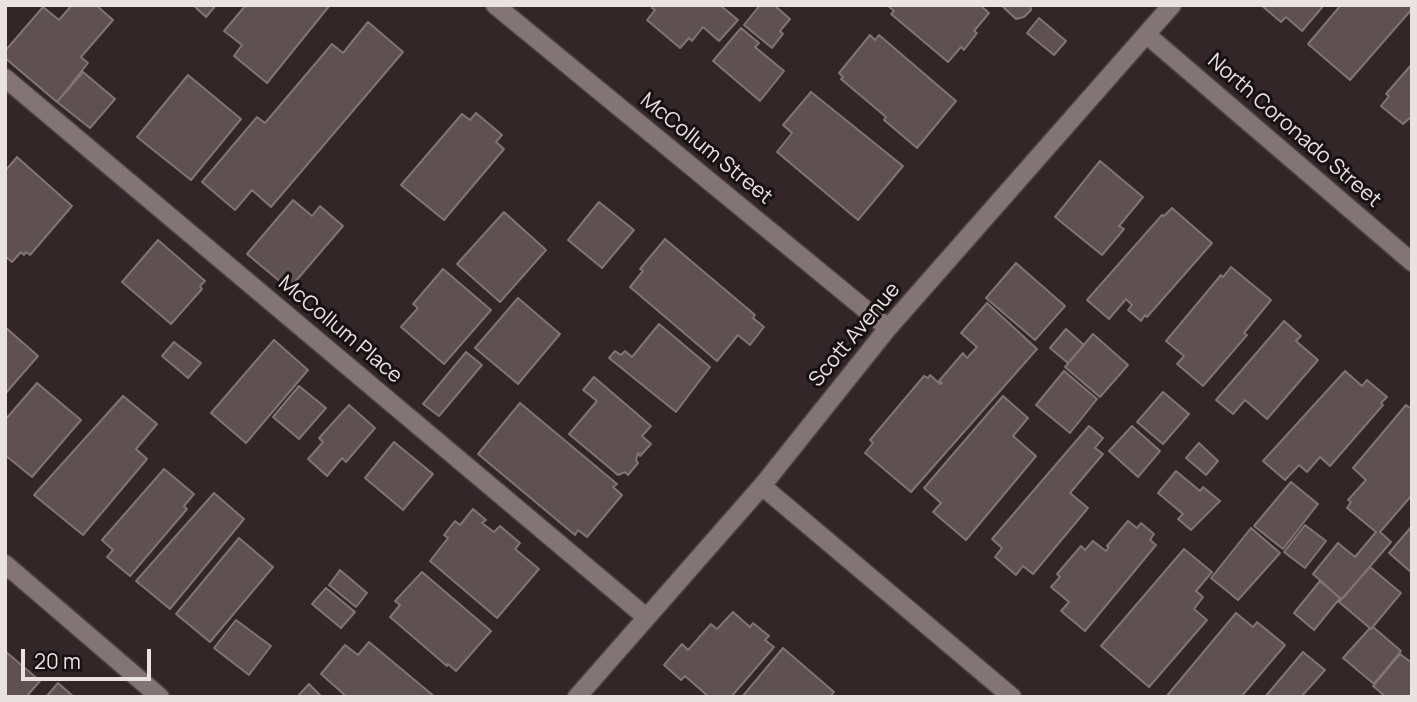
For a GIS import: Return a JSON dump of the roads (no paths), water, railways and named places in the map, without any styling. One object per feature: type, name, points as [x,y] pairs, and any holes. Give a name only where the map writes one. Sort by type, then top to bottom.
[{"type":"street","name":"McCollum Street","points":[[495,5],[888,328]]},
{"type":"street","name":"Scott Avenue","points":[[577,697],[762,486],[888,328],[1172,5]]},
{"type":"street","name":"North Coronado Street","points":[[1147,35],[1412,262]]},
{"type":"street","name":"McCollum Place","points":[[5,78],[646,617]]},
{"type":"street","points":[[762,486],[1012,697]]},
{"type":"street","points":[[5,564],[160,697]]}]
